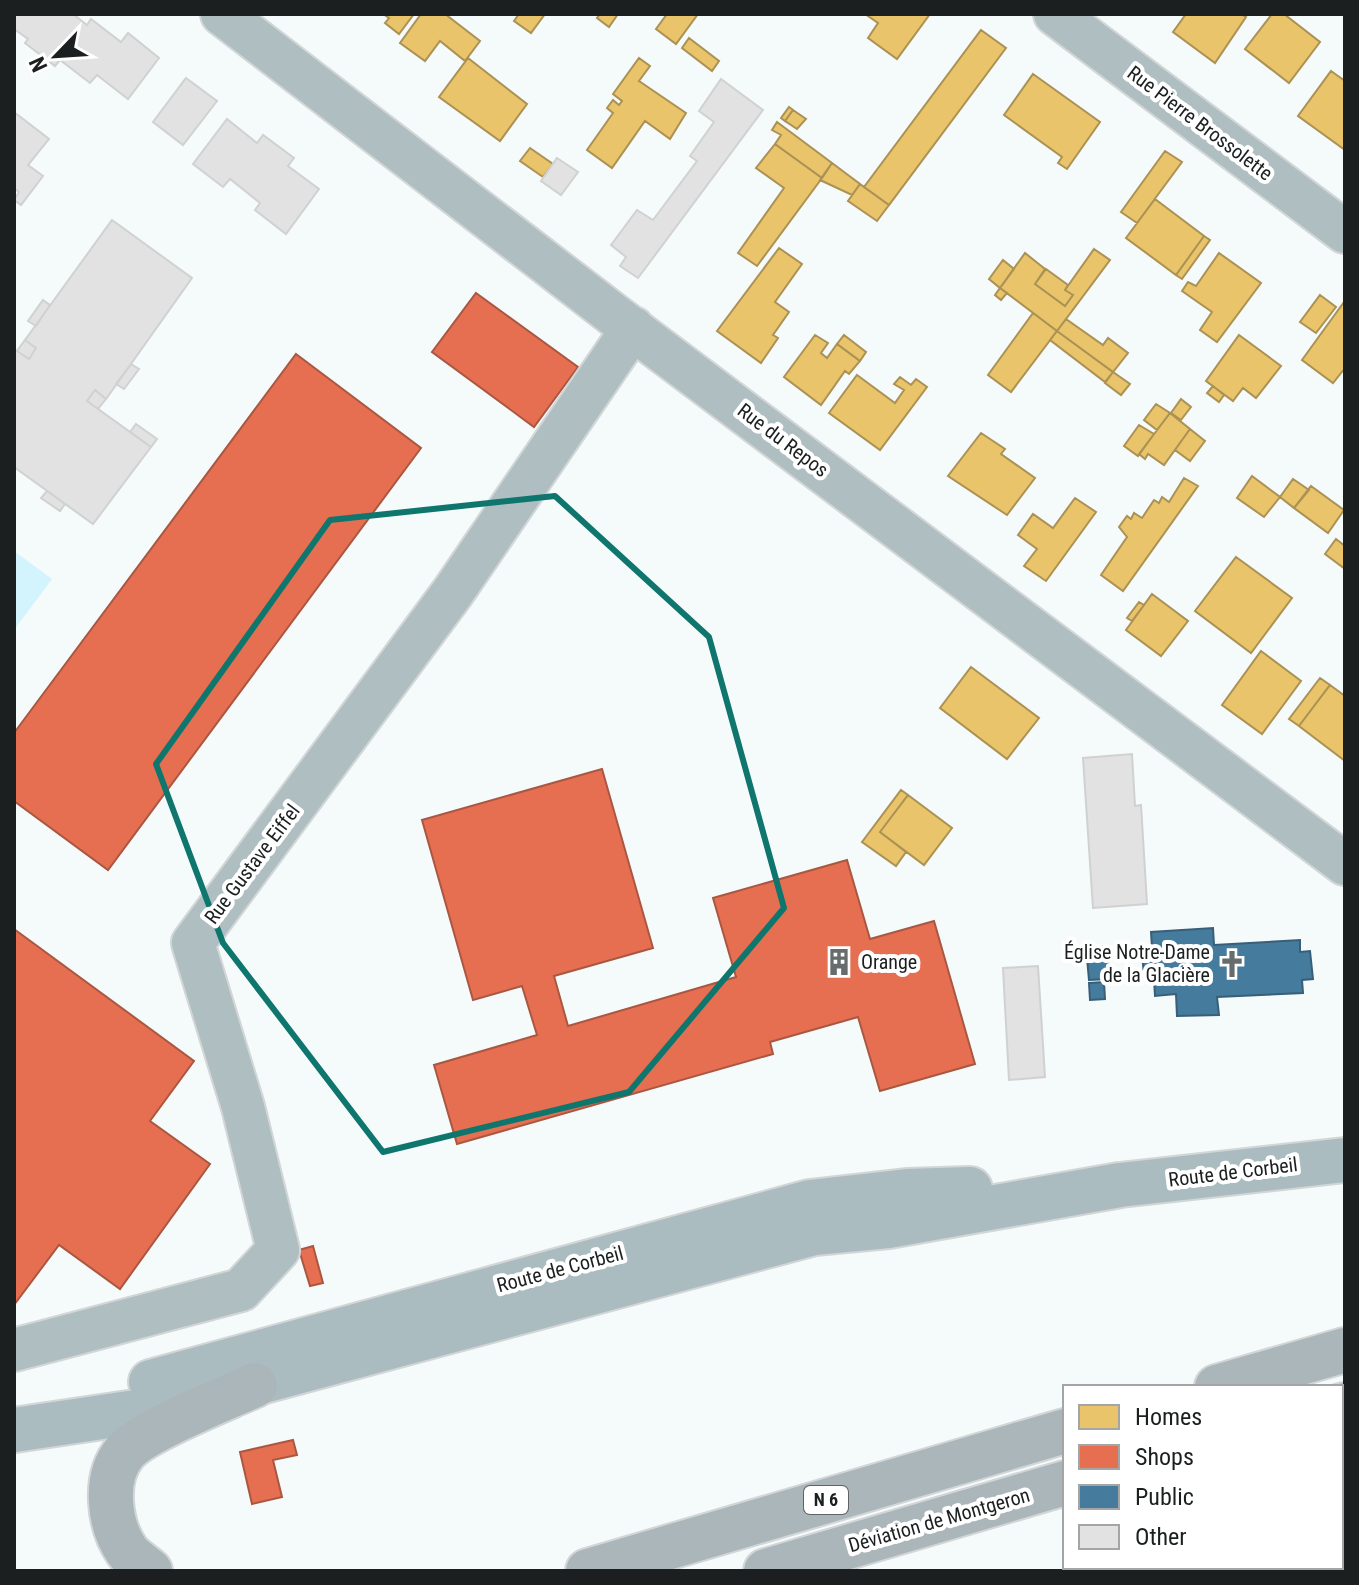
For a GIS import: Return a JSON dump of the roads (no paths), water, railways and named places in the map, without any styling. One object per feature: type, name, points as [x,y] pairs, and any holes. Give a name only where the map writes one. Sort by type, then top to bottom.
[{"type":"main road","name":"Route de Corbeil","points":[[14,1429],[163,1408],[814,1233],[888,1226],[1120,1185],[1345,1160]]},
{"type":"main road","name":"Route de Corbeil","points":[[14,1429],[176,1373],[810,1202],[907,1191],[1120,1185]]},
{"type":"main road","points":[[1224,1385],[1345,1350]]},
{"type":"main road","points":[[150,1571],[127,1551],[112,1516],[110,1484],[124,1453],[145,1438],[255,1385]]},
{"type":"main road","name":"N 6","points":[[588,1571],[1063,1432]]},
{"type":"main road","name":"Déviation de Montgeron","points":[[766,1571],[1063,1484]]},
{"type":"street","name":"Rue du Repos","points":[[222,14],[1345,864]]},
{"type":"street","name":"Rue Pierre Brossolette","points":[[1055,14],[1345,232]]},
{"type":"street","name":"Rue Gustave Eiffel","points":[[14,1350],[241,1290],[278,1250],[243,1107],[193,943],[453,592],[633,328]]},
{"type":"place","name":"Orange","points":[[839,962]]},
{"type":"place","name":"Église Notre-Dame de la Glacière","points":[[1232,964]]}]
